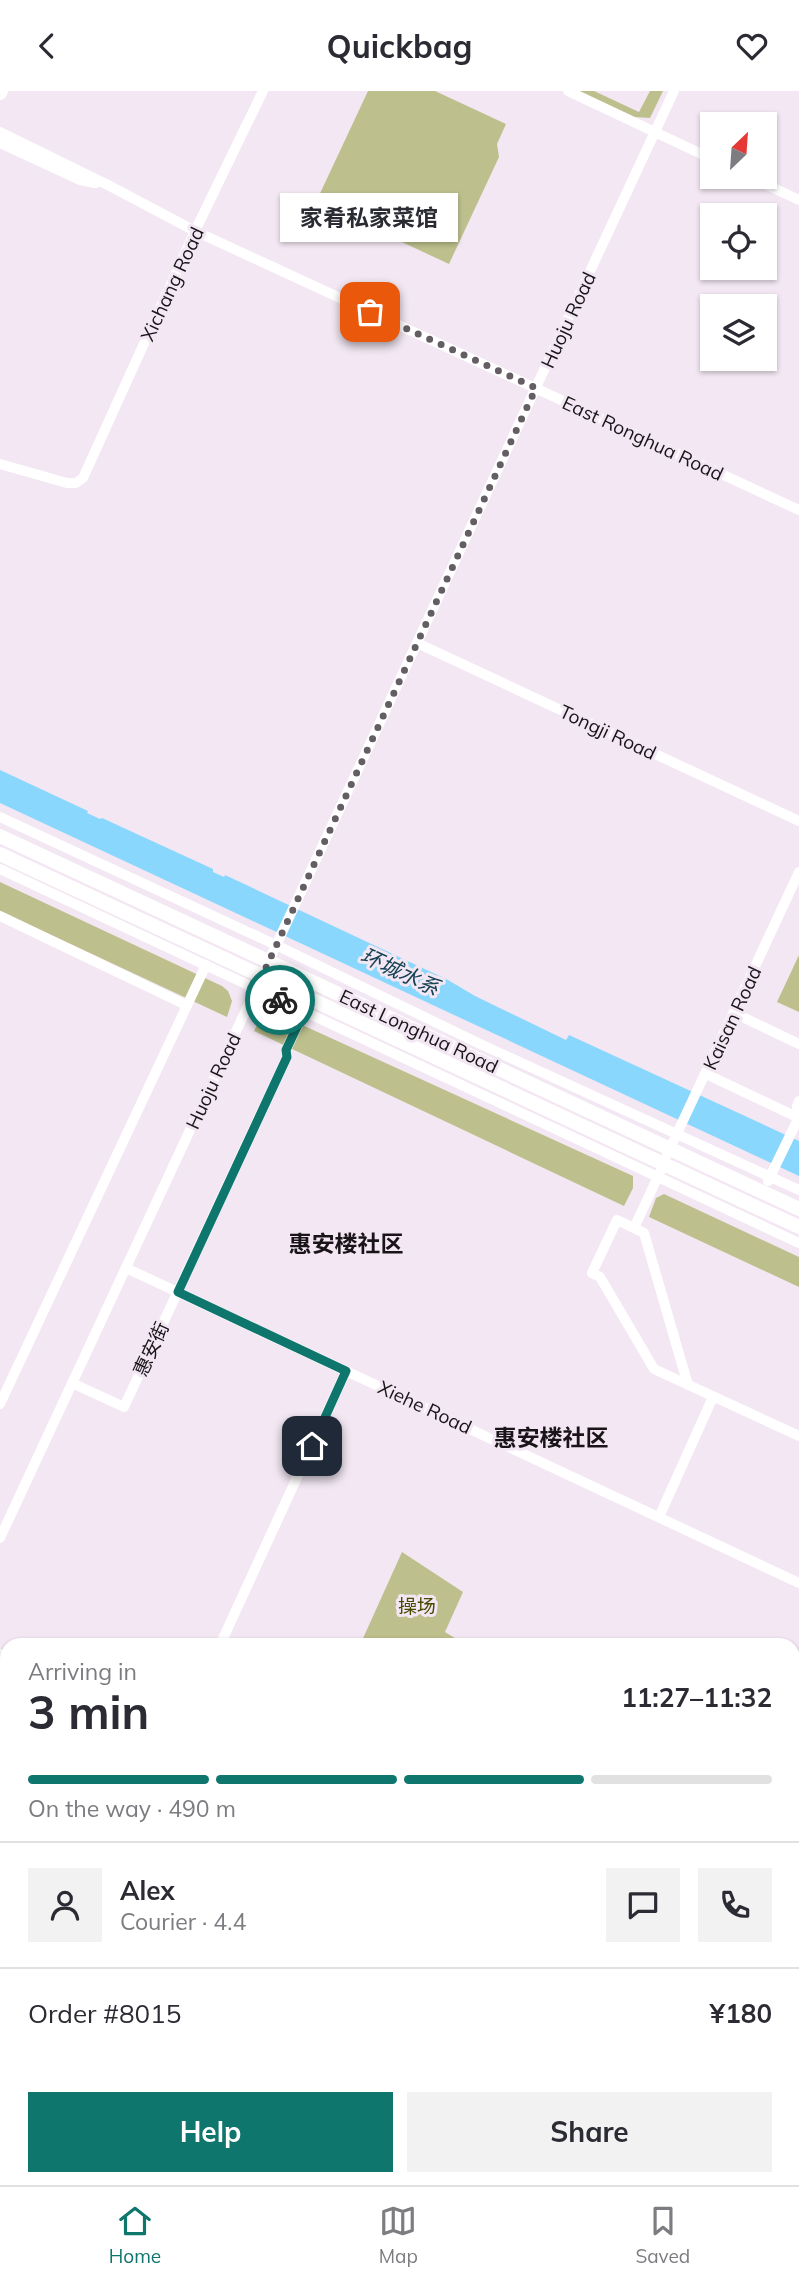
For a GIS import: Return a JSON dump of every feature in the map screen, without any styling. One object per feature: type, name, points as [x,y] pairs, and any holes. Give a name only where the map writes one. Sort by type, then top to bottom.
[{"type":"main road","name":"East Longhua Road","points":[[0,836],[799,1209]]},
{"type":"main road","name":"East Longhua Road","points":[[0,854],[259,983],[661,1170],[799,1227]]},
{"type":"street","name":"Xichang Road","points":[[0,464],[67,483],[76,484],[83,478],[195,231],[263,91]]},
{"type":"street","points":[[568,91],[700,153]]},
{"type":"street","name":"Huoju Road","points":[[0,1538],[674,91]]},
{"type":"street","name":"East Ronghua Road","points":[[0,132],[195,231],[799,510]]},
{"type":"street","name":"East Ronghua Road","points":[[0,143],[80,180],[108,185]]},
{"type":"street","points":[[776,189],[799,200]]},
{"type":"street","name":"Tongji Road","points":[[418,643],[799,821]]},
{"type":"street","points":[[0,817],[279,940],[491,1049],[680,1128],[773,1172],[799,1190]]},
{"type":"street","points":[[0,869],[206,965],[259,983],[304,1012],[661,1170],[799,1243]]},
{"type":"street","name":"Kaisan Road","points":[[634,1228],[799,872]]},
{"type":"street","points":[[0,916],[186,1005]]},
{"type":"street","points":[[0,1404],[206,965]]},
{"type":"street","name":"惠安街","points":[[72,1383],[124,1407],[287,1057],[286,1050],[304,1012]]},
{"type":"street","points":[[734,1013],[799,1044]]},
{"type":"street","points":[[706,1074],[797,1120]]},
{"type":"street","points":[[763,1192],[797,1120],[799,1101]]},
{"type":"street","points":[[688,1385],[644,1233],[617,1220],[592,1273],[600,1277],[654,1369],[713,1397],[799,1436]]},
{"type":"street","name":"Xiehe Road","points":[[126,1268],[799,1583]]},
{"type":"street","points":[[223,1638],[346,1371]]},
{"type":"street","points":[[659,1517],[713,1397]]},
{"type":"green space","points":[[368,91],[435,91],[506,124],[497,144],[499,157],[449,264],[316,202]]},
{"type":"green space","points":[[578,91],[594,91],[639,112],[650,91],[663,91],[650,118],[634,117]]},
{"type":"green space","points":[[0,882],[222,986],[228,991],[232,1001],[227,1017],[0,911]]},
{"type":"green space","points":[[799,955],[799,1012],[777,1002]]},
{"type":"green space","points":[[276,1013],[633,1176],[633,1188],[624,1206],[254,1031],[262,1019]]},
{"type":"green space","points":[[664,1194],[799,1257],[799,1287],[649,1217],[656,1198]]},
{"type":"green space","name":"操场","points":[[402,1552],[463,1592],[445,1632],[455,1638],[363,1638]]},
{"type":"water","name":"环城水系","points":[[0,770],[448,980],[566,1040],[569,1035],[799,1141],[799,1176],[0,803]]},
{"type":"way so far","points":[[280,1000],[256,989],[536,388],[370,312]]},
{"type":"place","name":"家肴私家菜馆","points":[[370,312]]},
{"type":"district","name":"惠安楼社区","points":[[346,1244]]},
{"type":"district","name":"惠安楼社区","points":[[551,1438]]},
{"type":"route","points":[[280,1000],[304,1012],[286,1050],[287,1057],[178,1292],[346,1371],[312,1446]]}]
